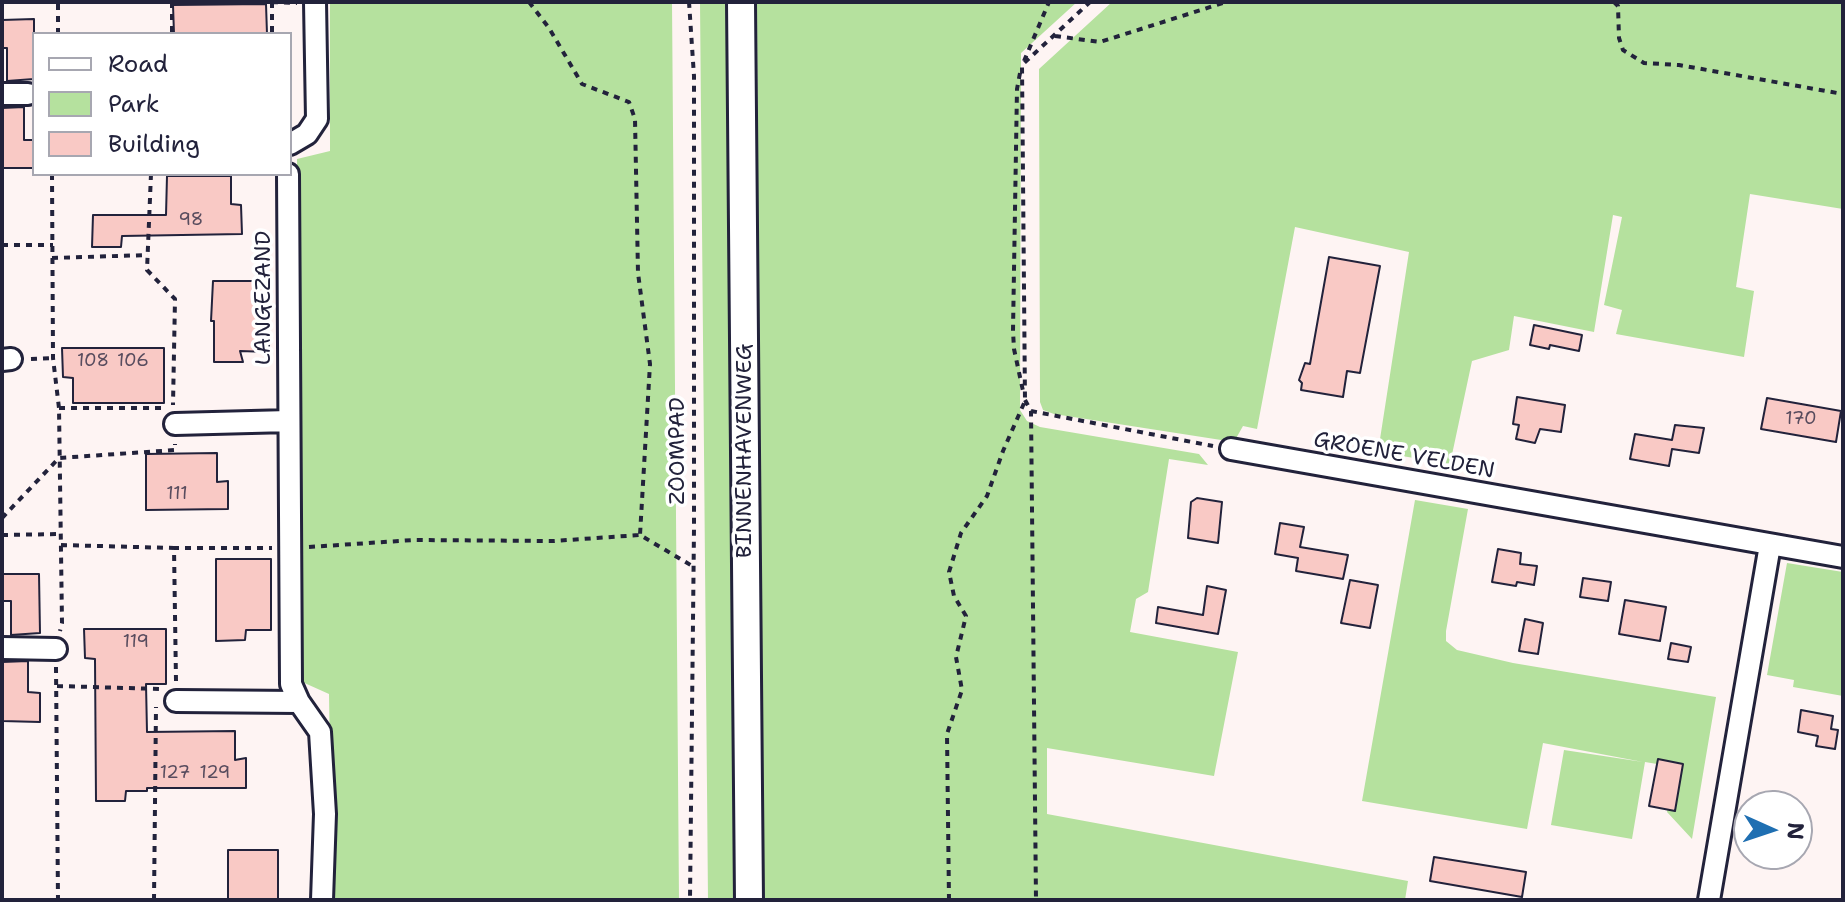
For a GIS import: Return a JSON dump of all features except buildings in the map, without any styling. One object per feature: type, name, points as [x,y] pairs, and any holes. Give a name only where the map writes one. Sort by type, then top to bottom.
[{"type":"street","points":[[292,143],[307,134],[317,119],[315,2]]},
{"type":"street","name":"BINNENHAVENWEG","points":[[741,2],[749,900]]},
{"type":"street","points":[[2,94],[28,94]]},
{"type":"street","name":"LANGEZAND","points":[[288,176],[291,684],[299,702],[320,732],[325,814],[322,900]]},
{"type":"street","points":[[175,424],[289,421]]},
{"type":"street","name":"GROENE VELDEN","points":[[1231,449],[1843,557]]},
{"type":"street","points":[[1709,900],[1770,545]]},
{"type":"street","points":[[2,648],[56,649]]},
{"type":"street","points":[[166,703],[299,702]]},
{"type":"path","points":[[58,2],[58,32]]},
{"type":"path","points":[[172,2],[172,32]]},
{"type":"path","points":[[272,2],[272,32]]},
{"type":"path","points":[[529,2],[549,28],[582,84],[629,102],[635,119],[638,273],[650,364],[640,535]]},
{"type":"path","name":"ZOOMPAD","points":[[689,2],[694,76],[690,900]]},
{"type":"path","points":[[1036,900],[1031,411],[1025,401],[1013,331],[1017,89],[1022,65],[1049,2]]},
{"type":"path","points":[[949,900],[947,734],[962,690],[956,657],[966,616],[954,596],[949,572],[961,533],[987,496],[1025,401],[1022,65],[1090,2]]},
{"type":"path","points":[[1054,36],[1100,42],[1226,2]]},
{"type":"path","points":[[1614,2],[1618,6],[1619,38],[1623,50],[1644,63],[1679,65],[1843,94]]},
{"type":"path","points":[[52,176],[53,358],[59,408],[62,623],[56,649],[58,900]]},
{"type":"path","points":[[59,408],[173,408],[175,299],[147,270],[151,176]]},
{"type":"path","points":[[2,245],[53,245]]},
{"type":"path","points":[[52,258],[148,255]]},
{"type":"path","points":[[1031,411],[1231,449]]},
{"type":"path","points":[[2,518],[59,458],[175,450],[175,424]]},
{"type":"path","points":[[2,535],[60,534]]},
{"type":"path","points":[[61,545],[290,548],[414,540],[554,541],[640,535],[694,567]]},
{"type":"path","points":[[154,900],[174,548]]},
{"type":"path","points":[[57,686],[163,689],[166,703]]},
{"type":"green space","points":[[330,2],[672,2],[679,900],[332,900],[329,694],[300,681],[297,159],[330,151]]},
{"type":"green space","points":[[700,2],[729,2],[737,900],[708,900]]},
{"type":"green space","points":[[757,2],[1077,2],[1021,53],[1020,410],[1027,421],[1040,427],[1199,454],[1208,465],[1169,459],[1148,592],[1136,599],[1130,632],[1238,652],[1214,776],[1047,748],[1047,814],[1408,881],[1405,900],[761,900]]},
{"type":"green space","points":[[1112,2],[1843,2],[1843,209],[1750,194],[1736,287],[1754,291],[1744,357],[1616,334],[1622,310],[1604,305],[1622,217],[1613,215],[1594,332],[1514,316],[1509,350],[1472,361],[1450,464],[1378,452],[1409,252],[1295,227],[1257,429],[1243,426],[1234,442],[1054,414],[1043,410],[1040,402],[1039,69]]},
{"type":"green space","points":[[1415,500],[1468,509],[1446,631],[1446,641],[1457,650],[1513,663],[1716,697],[1692,839],[1667,812],[1675,767],[1645,762],[1632,839],[1551,825],[1564,750],[1643,762],[1543,743],[1527,829],[1362,801]]},
{"type":"green space","points":[[1787,563],[1843,572],[1843,696],[1793,687],[1794,680],[1767,675]]}]
